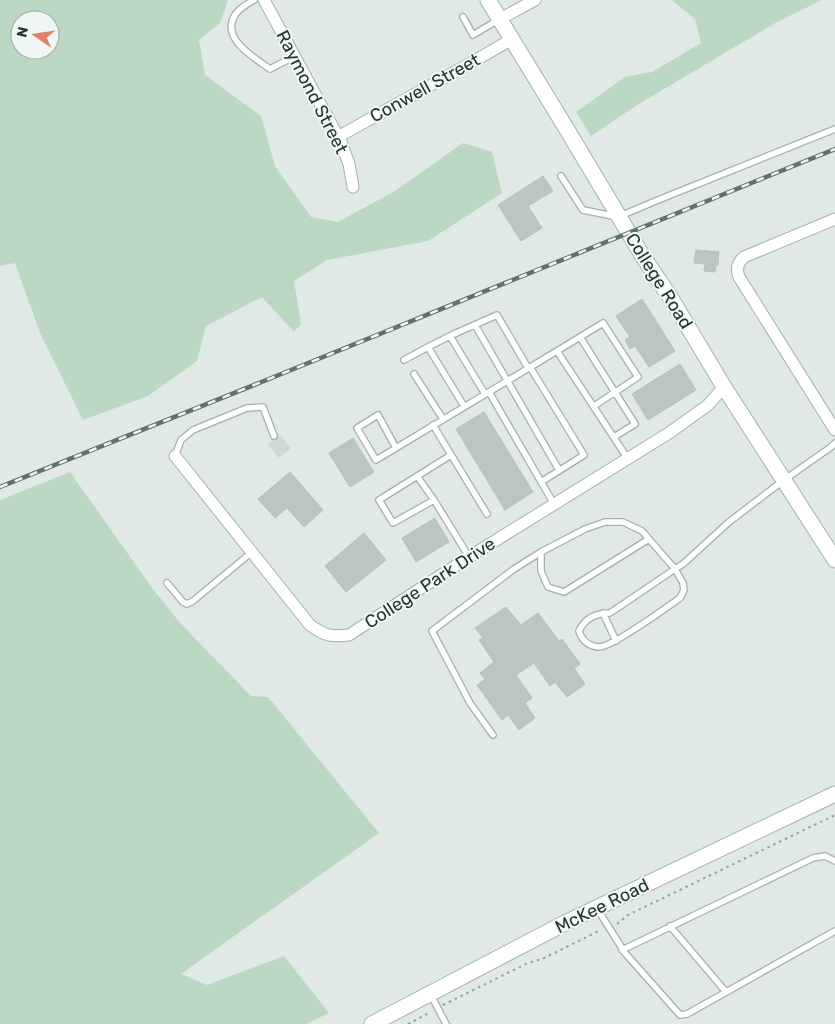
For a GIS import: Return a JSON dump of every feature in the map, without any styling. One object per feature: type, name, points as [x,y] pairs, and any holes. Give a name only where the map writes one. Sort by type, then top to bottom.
[{"type":"street","name":"Raymond Street","points":[[264,0],[338,137],[349,164],[353,186]]},
{"type":"street","name":"College Road","points":[[488,0],[642,255],[835,560]]},
{"type":"street","points":[[500,19],[535,0]]},
{"type":"street","name":"Conwell Street","points":[[338,137],[397,103],[466,67],[512,38]]},
{"type":"street","points":[[835,219],[744,257],[738,267],[739,277],[835,430]]},
{"type":"street","name":"College Park Drive","points":[[175,456],[310,625],[322,633],[334,637],[349,635],[469,556],[669,434],[708,405],[724,387]]},
{"type":"street","name":"McKee Road","points":[[372,1024],[597,908],[835,794]]},
{"type":"lane","points":[[254,0],[235,14],[232,23],[233,35],[242,49],[270,69],[295,56]]},
{"type":"lane","points":[[463,18],[473,35],[500,19]]},
{"type":"lane","points":[[561,176],[583,210],[618,216],[835,129]]},
{"type":"lane","points":[[404,360],[450,336],[497,315],[584,455],[541,482]]},
{"type":"lane","points":[[396,448],[378,415],[357,428],[376,460],[433,426],[464,406],[603,323],[638,378],[594,406]]},
{"type":"lane","points":[[475,325],[559,470]]},
{"type":"lane","points":[[450,336],[554,504]]},
{"type":"lane","points":[[580,337],[635,424],[614,437]]},
{"type":"lane","points":[[428,347],[464,406]]},
{"type":"lane","points":[[557,351],[628,459]]},
{"type":"lane","points":[[414,374],[443,419]]},
{"type":"lane","points":[[175,456],[181,440],[192,430],[247,408],[263,407],[274,436]]},
{"type":"lane","points":[[433,426],[487,514]]},
{"type":"lane","points":[[493,735],[470,702],[432,631],[514,569],[540,552],[585,529],[605,522],[623,522],[642,531],[675,569],[684,583],[684,590],[680,598],[616,640],[600,647],[588,644],[581,638],[579,631],[582,624],[589,618],[600,613],[610,613],[675,569],[683,564],[729,522],[831,447],[835,442]]},
{"type":"lane","points":[[434,500],[393,523],[379,500],[451,455]]},
{"type":"lane","points":[[417,476],[469,556]]},
{"type":"lane","points":[[540,552],[541,572],[548,587],[564,592],[649,539]]},
{"type":"lane","points":[[167,583],[183,602],[187,604],[252,552]]},
{"type":"lane","points":[[603,613],[616,640]]},
{"type":"lane","points":[[622,950],[813,858],[825,856],[835,862]]},
{"type":"lane","points":[[597,908],[622,950],[680,1015],[687,1014],[835,931]]},
{"type":"lane","points":[[670,926],[726,992]]},
{"type":"lane","points":[[430,994],[446,1024]]},
{"type":"path","points":[[617,924],[628,914],[835,815]]},
{"type":"path","points":[[444,1005],[528,963],[542,959],[602,930]]},
{"type":"path","points":[[408,1024],[431,1012]]},
{"type":"shaded area","points":[[280,435],[291,448],[279,458],[268,445]]},
{"type":"green space","points":[[0,0],[228,0],[220,23],[199,40],[205,75],[261,116],[275,166],[311,217],[338,222],[395,191],[463,143],[492,152],[502,193],[428,241],[327,260],[294,281],[301,324],[294,332],[262,297],[206,326],[197,361],[148,396],[83,420],[40,333],[15,263],[0,266]]},
{"type":"green space","points":[[672,0],[822,0],[777,22],[637,105],[591,136],[576,112],[625,77],[652,72],[701,43],[695,19]]},
{"type":"green space","points":[[70,472],[150,585],[180,623],[251,696],[268,697],[379,833],[181,974],[207,985],[284,956],[329,1013],[306,1024],[0,1024],[0,500]]},
{"type":"building","points":[[543,176],[553,191],[528,206],[542,228],[521,241],[498,205]]},
{"type":"building","points":[[696,250],[719,252],[718,265],[716,265],[715,272],[704,271],[705,264],[694,263]]},
{"type":"building","points":[[642,299],[675,351],[649,367],[635,346],[630,349],[625,340],[630,337],[616,316]]},
{"type":"building","points":[[680,364],[696,390],[648,420],[632,394]]},
{"type":"building","points":[[484,412],[533,492],[505,510],[456,429]]},
{"type":"building","points":[[353,438],[374,472],[350,487],[329,453]]},
{"type":"building","points":[[290,472],[323,510],[304,527],[287,508],[275,518],[258,499]]},
{"type":"building","points":[[435,518],[449,542],[416,562],[402,538]]},
{"type":"building","points":[[364,533],[386,560],[346,592],[325,566]]},
{"type":"building","points":[[506,607],[521,625],[538,613],[559,641],[562,639],[580,664],[574,668],[585,684],[567,697],[555,682],[550,686],[534,663],[516,675],[532,698],[525,703],[535,718],[519,730],[508,715],[502,720],[477,685],[485,679],[480,673],[494,662],[479,640],[483,638],[475,628]]},
{"type":"railway","points":[[0,487],[835,149]]}]
